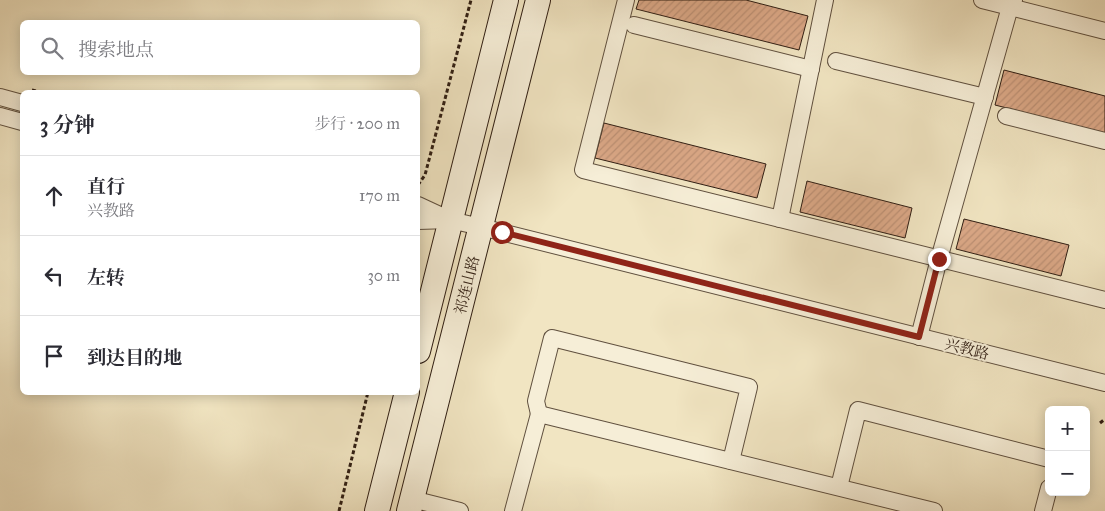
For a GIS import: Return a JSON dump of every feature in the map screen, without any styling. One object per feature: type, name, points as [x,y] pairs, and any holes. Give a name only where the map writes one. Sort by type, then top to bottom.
[{"type":"main road","points":[[420,343],[506,0]]},
{"type":"main road","name":"祁连山路","points":[[411,505],[538,0]]},
{"type":"main road","points":[[377,511],[406,395]]},
{"type":"street","points":[[626,0],[583,170],[1105,300]]},
{"type":"street","points":[[780,219],[825,0]]},
{"type":"street","points":[[982,0],[1012,4],[1105,31]]},
{"type":"street","points":[[919,337],[939,259],[1012,4]]},
{"type":"street","points":[[634,25],[811,69]]},
{"type":"street","points":[[836,61],[985,97]]},
{"type":"street","points":[[0,97],[20,102]]},
{"type":"street","points":[[0,116],[20,121]]},
{"type":"street","points":[[1006,116],[1105,141]]},
{"type":"street","name":"兴教路","points":[[420,206],[450,220]]},
{"type":"street","name":"兴教路","points":[[420,221],[450,220],[481,226],[1105,383]]},
{"type":"street","points":[[513,511],[539,414],[536,401],[552,338],[749,387],[731,460]]},
{"type":"street","points":[[838,487],[858,410],[1045,458]]},
{"type":"street","points":[[539,414],[934,511]]},
{"type":"street","points":[[1043,511],[1047,496]]},
{"type":"street","points":[[411,505],[460,511]]},
{"type":"path","points":[[420,181],[425,175],[472,0]]},
{"type":"path","points":[[339,511],[367,395]]},
{"type":"path","points":[[1100,423],[1105,419]]},
{"type":"building","points":[[639,0],[746,0],[808,16],[799,50],[636,9]]},
{"type":"building","points":[[1004,70],[1105,96],[1105,133],[995,105]]},
{"type":"building","points":[[604,123],[766,164],[757,198],[595,158]]},
{"type":"building","points":[[807,181],[912,208],[905,238],[800,212]]},
{"type":"building","points":[[964,219],[1069,245],[1061,276],[956,249]]},
{"type":"route","points":[[502,232],[919,337],[939,259]]}]
